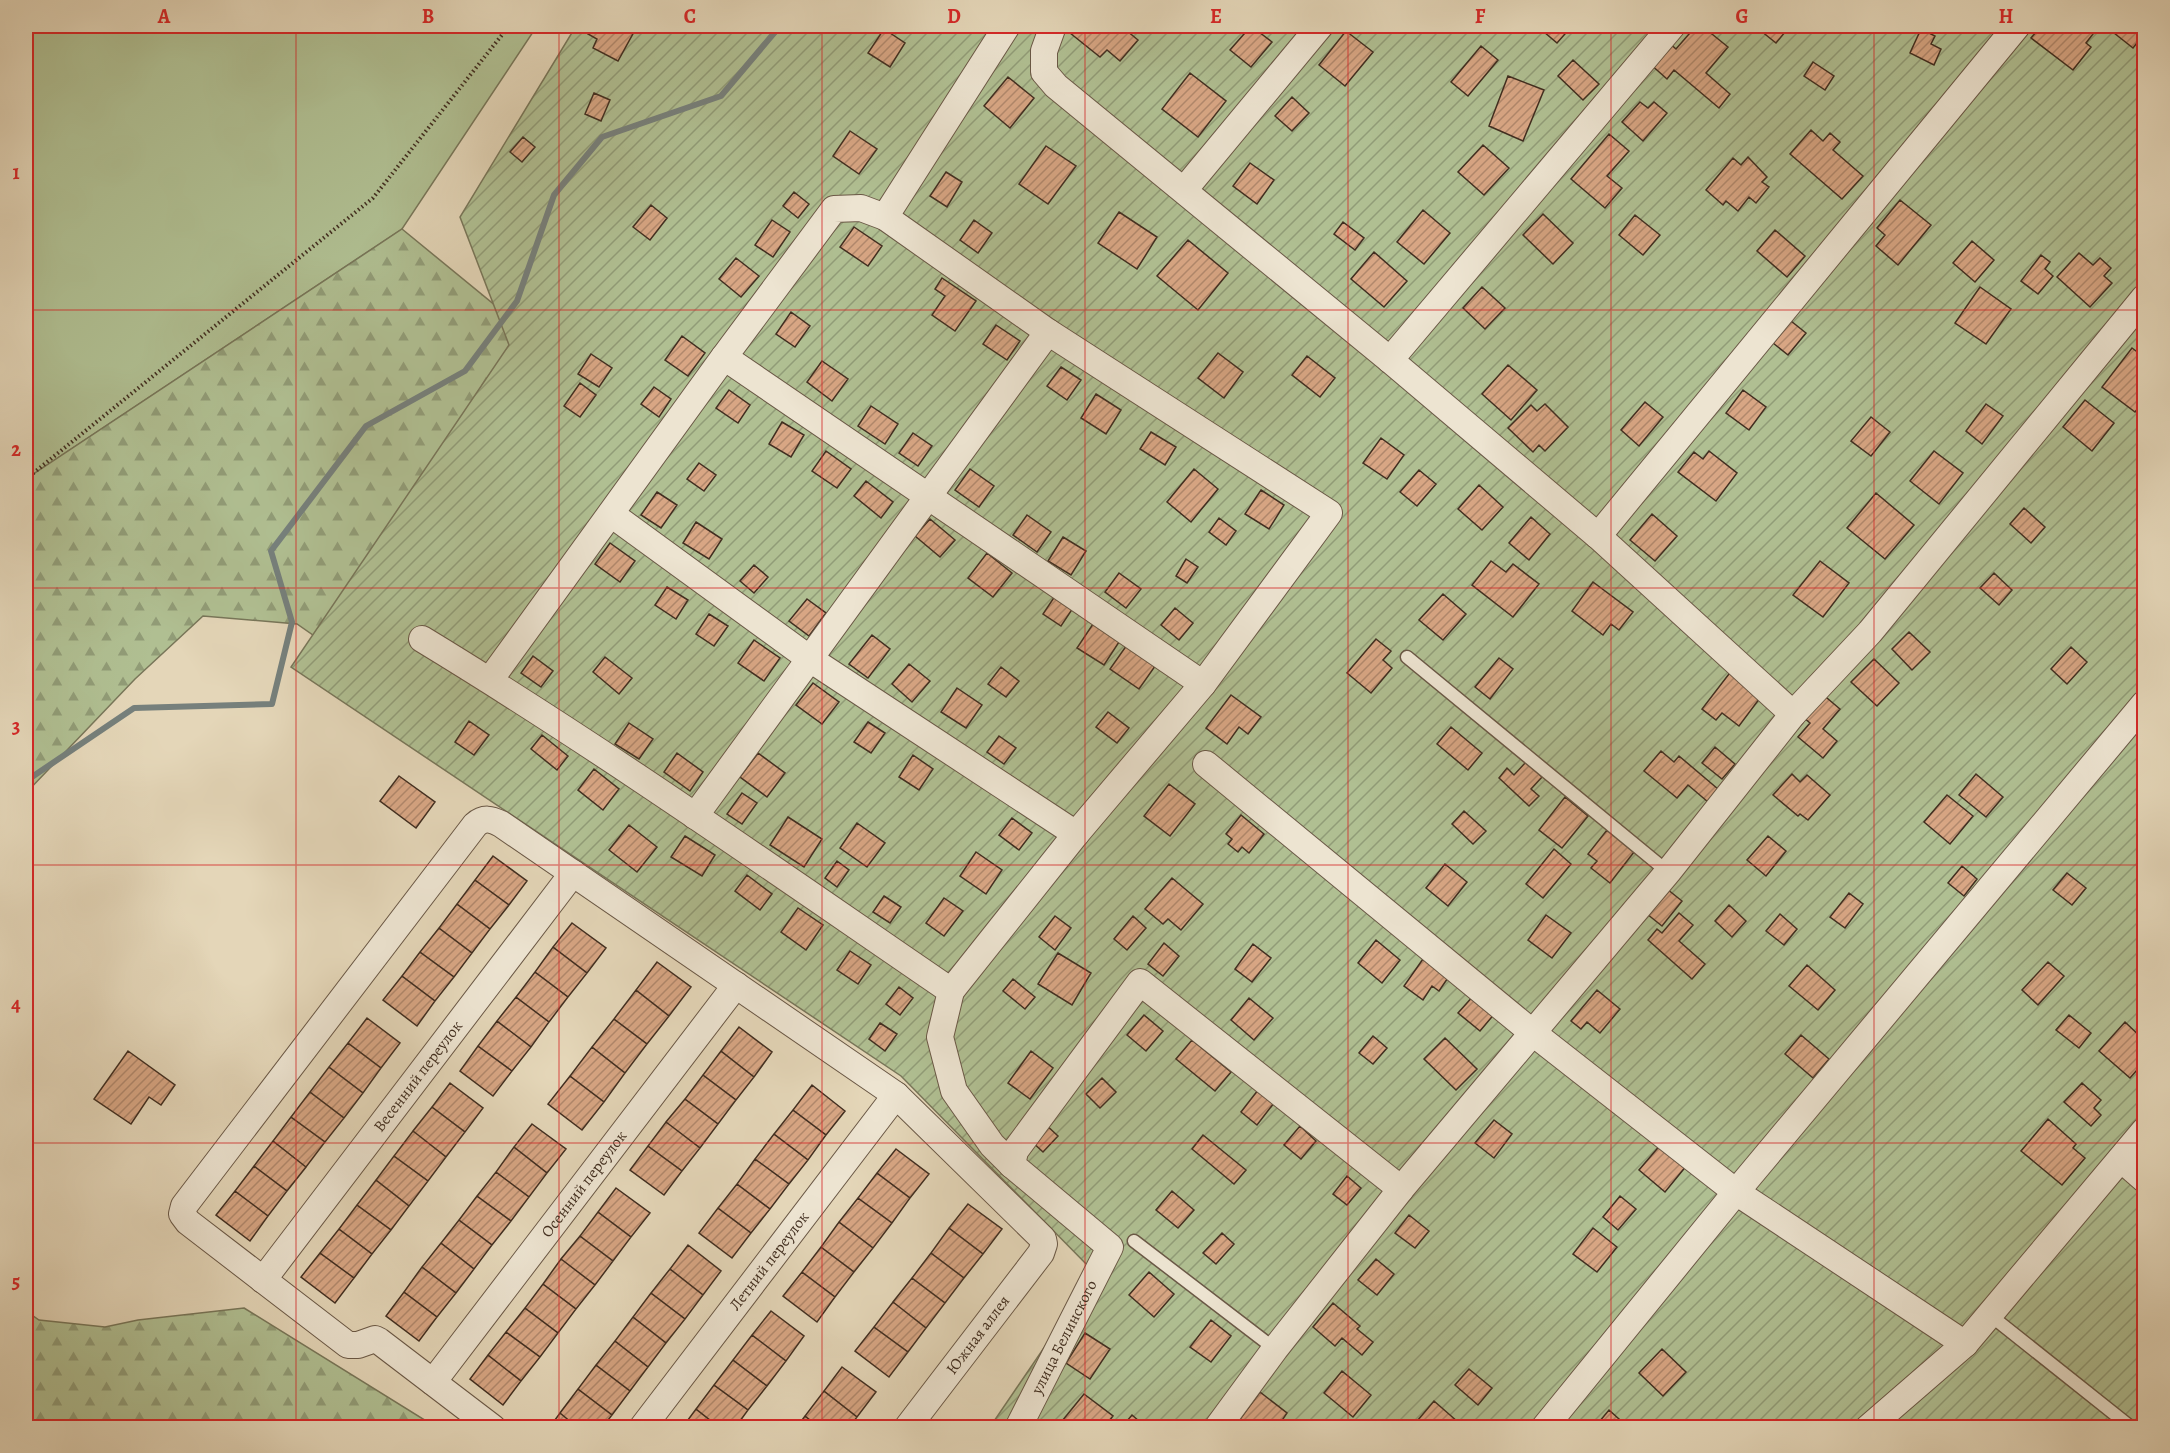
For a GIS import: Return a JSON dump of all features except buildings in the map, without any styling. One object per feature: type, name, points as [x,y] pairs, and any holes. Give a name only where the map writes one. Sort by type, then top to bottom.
[{"type":"street","points":[[885,217],[1007,26]]},
{"type":"street","points":[[1053,26],[1044,51],[1044,72],[1056,86],[1390,360],[1598,536],[1793,714]]},
{"type":"street","points":[[1184,190],[1320,26]]},
{"type":"street","points":[[1390,360],[1672,26]]},
{"type":"street","points":[[1598,536],[2017,26]]},
{"type":"street","points":[[490,680],[834,209],[861,208],[885,217],[1048,332],[1329,513],[1203,684],[1076,834],[951,992],[940,1037],[954,1091],[992,1145],[1012,1165],[1122,1244]]},
{"type":"street","points":[[1217,1428],[1275,1349],[1401,1189],[1668,872],[1793,714],[1870,632],[2145,298]]},
{"type":"street","points":[[695,816],[1048,332]]},
{"type":"street","points":[[724,357],[1203,684]]},
{"type":"street","points":[[611,514],[810,658],[1076,834]]},
{"type":"street","points":[[422,639],[490,680],[695,816],[951,992]]},
{"type":"street","points":[[1544,1428],[1736,1192],[2145,704]]},
{"type":"street","points":[[1206,764],[1533,1033],[1736,1192],[1965,1344]]},
{"type":"street","points":[[493,1428],[375,1339],[358,1346],[348,1345],[188,1222],[182,1210],[475,825],[486,819],[492,819],[501,824],[896,1095]]},
{"type":"street","name":"Весенний переулок","points":[[263,1280],[573,873]]},
{"type":"street","points":[[1012,1165],[1015,1151],[1140,982],[1401,1189]]},
{"type":"street","name":"Осенний переулок","points":[[433,1382],[736,985]]},
{"type":"street","name":"Южная аллея","points":[[896,1095],[1043,1239],[1041,1252],[908,1428]]},
{"type":"street","name":"Летний переулок","points":[[642,1428],[896,1095]]},
{"type":"street","points":[[1868,1428],[1965,1344],[2145,1131]]},
{"type":"street","points":[[2121,1159],[2145,1179]]},
{"type":"street","name":"улица Белинского","points":[[1018,1428],[1122,1244]]},
{"type":"lane","points":[[1407,657],[1668,872]]},
{"type":"lane","points":[[1122,1244],[1275,1349]]},
{"type":"lane","points":[[1990,1315],[2132,1428]]},
{"type":"path","points":[[26,479],[373,198],[508,26]]},
{"type":"green space","points":[[26,26],[537,26],[402,229],[26,479]]},
{"type":"green space","points":[[576,26],[2144,26],[2144,1427],[990,1427],[1095,1273],[901,1076],[291,667],[509,345],[460,217]]},
{"type":"green space","points":[[402,229],[629,415],[359,667],[297,624],[203,616],[135,679],[26,793],[26,479]]},
{"type":"green space","points":[[244,1308],[436,1427],[26,1427],[26,1311],[39,1320],[105,1327],[138,1320]]},
{"type":"waterway","points":[[26,781],[134,708],[272,704],[292,622],[271,551],[366,426],[465,371],[517,301],[554,195],[602,137],[721,96],[780,26]]}]
